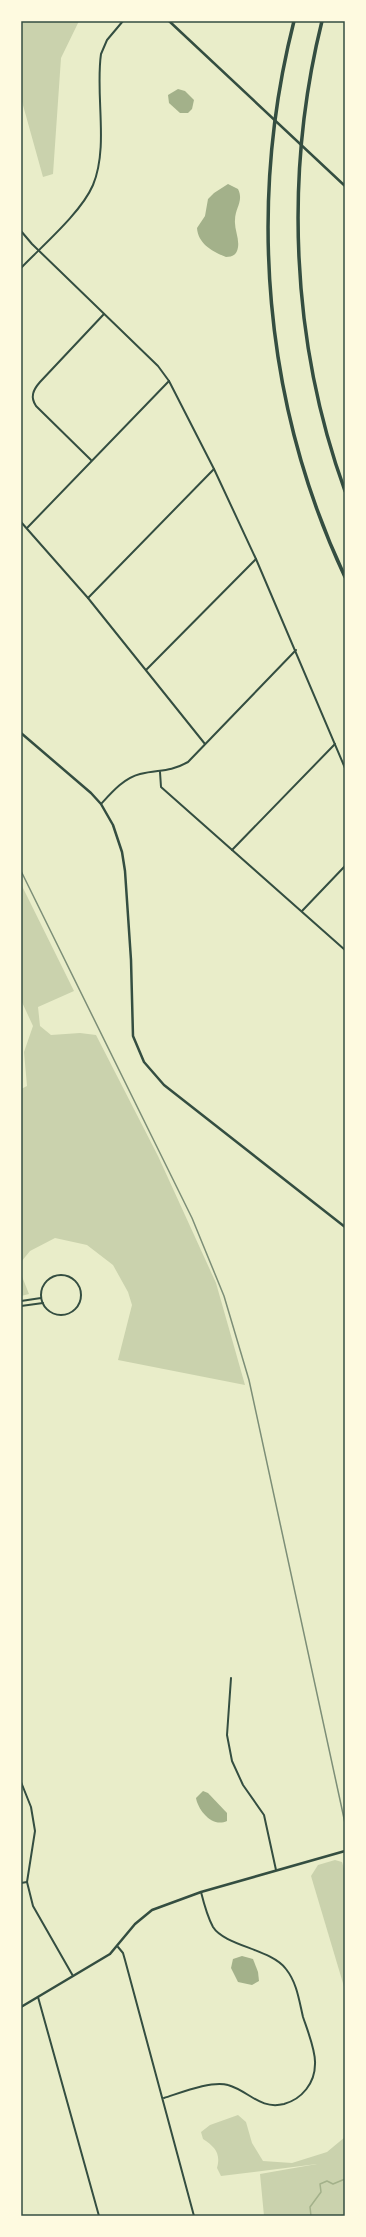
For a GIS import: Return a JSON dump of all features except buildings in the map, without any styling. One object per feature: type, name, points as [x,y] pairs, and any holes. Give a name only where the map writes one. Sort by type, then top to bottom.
[{"type":"highway","points":[[294,21],[279,91],[270,154],[267,230],[271,300],[281,373],[296,443],[316,505],[345,577]]},
{"type":"highway","points":[[322,21],[311,72],[302,138],[298,211],[300,273],[314,379],[328,435],[345,491]]},
{"type":"street","points":[[21,268],[82,203],[93,185],[100,159],[101,54],[107,40],[123,21]]},
{"type":"street","points":[[169,21],[345,186]]},
{"type":"street","points":[[21,231],[38,250],[158,366],[169,381],[214,469],[256,559],[345,768]]},
{"type":"street","points":[[92,460],[36,406],[32,397],[33,392],[40,382],[104,314]]},
{"type":"street","points":[[27,528],[169,381]]},
{"type":"street","points":[[88,598],[214,469]]},
{"type":"street","points":[[21,522],[88,598],[205,744]]},
{"type":"street","points":[[146,670],[256,559]]},
{"type":"street","points":[[101,804],[128,779],[140,774],[178,768],[188,762],[296,650]]},
{"type":"street","points":[[21,732],[82,785],[101,804],[114,825],[123,859],[132,964],[132,1029],[135,1043],[144,1062],[164,1085],[345,1227]]},
{"type":"street","points":[[232,850],[335,744]]},
{"type":"street","points":[[160,772],[161,787],[345,950]]},
{"type":"street","points":[[302,911],[345,866]]},
{"type":"street","points":[[58,1275],[70,1277],[79,1286],[81,1298],[75,1310],[63,1315],[50,1312],[42,1303],[42,1288],[46,1282],[58,1275]]},
{"type":"street","points":[[21,1301],[41,1298]]},
{"type":"street","points":[[21,1306],[42,1303]]},
{"type":"street","points":[[230,1678],[227,1735],[232,1761],[243,1784],[264,1815],[276,1870]]},
{"type":"street","points":[[21,1782],[31,1807],[35,1831],[27,1882],[32,1906],[73,1976]]},
{"type":"street","points":[[21,2007],[110,1954],[118,1947],[135,1924],[146,1914],[164,1905],[201,1892],[345,1851]]},
{"type":"street","points":[[21,1883],[27,1882]]},
{"type":"street","points":[[164,2098],[216,2084],[228,2085],[255,2101],[270,2106],[283,2104],[295,2100],[305,2091],[313,2077],[316,2063],[294,1980],[277,1960],[226,1937],[214,1928],[201,1892]]},
{"type":"street","points":[[118,1947],[123,1954],[164,2098],[194,2216]]},
{"type":"street","points":[[38,1997],[99,2216]]},
{"type":"shaded area","points":[[21,21],[79,21],[61,58],[53,174],[43,177],[21,98]]},
{"type":"shaded area","points":[[178,89],[185,91],[194,100],[192,109],[188,113],[180,113],[169,103],[168,95]]},
{"type":"shaded area","points":[[228,184],[238,189],[240,193],[240,201],[235,216],[235,228],[238,239],[237,251],[235,254],[226,257],[211,250],[203,243],[198,234],[197,228],[205,216],[208,199]]},
{"type":"shaded area","points":[[21,884],[74,991],[38,1007],[40,1026],[51,1035],[80,1033],[96,1035],[158,1156],[216,1283],[245,1385],[118,1360],[132,1305],[128,1292],[113,1265],[87,1245],[55,1238],[30,1251],[21,1262],[21,1089],[27,1086],[24,1052],[33,1026],[21,1000]]},
{"type":"shaded area","points":[[21,1274],[29,1294],[21,1296]]},
{"type":"shaded area","points":[[203,1791],[208,1793],[227,1813],[227,1821],[221,1823],[216,1822],[207,1817],[203,1812],[197,1803],[196,1798]]},
{"type":"shaded area","points":[[335,1860],[342,1862],[345,1872],[345,1990],[311,1876],[318,1865]]},
{"type":"shaded area","points":[[242,1956],[253,1959],[258,1972],[259,1981],[252,1985],[238,1982],[231,1968],[233,1959]]},
{"type":"shaded area","points":[[238,2115],[246,2122],[252,2143],[263,2161],[292,2163],[327,2152],[345,2137],[345,2216],[264,2216],[260,2174],[317,2164],[221,2176],[217,2168],[218,2158],[216,2151],[203,2139],[201,2132],[210,2125]]},
{"type":"waterway","points":[[311,2216],[310,2207],[321,2192],[320,2184],[327,2181],[333,2184],[345,2179]]},
{"type":"railway","points":[[21,871],[192,1218],[224,1296],[249,1380],[345,1823]]}]
